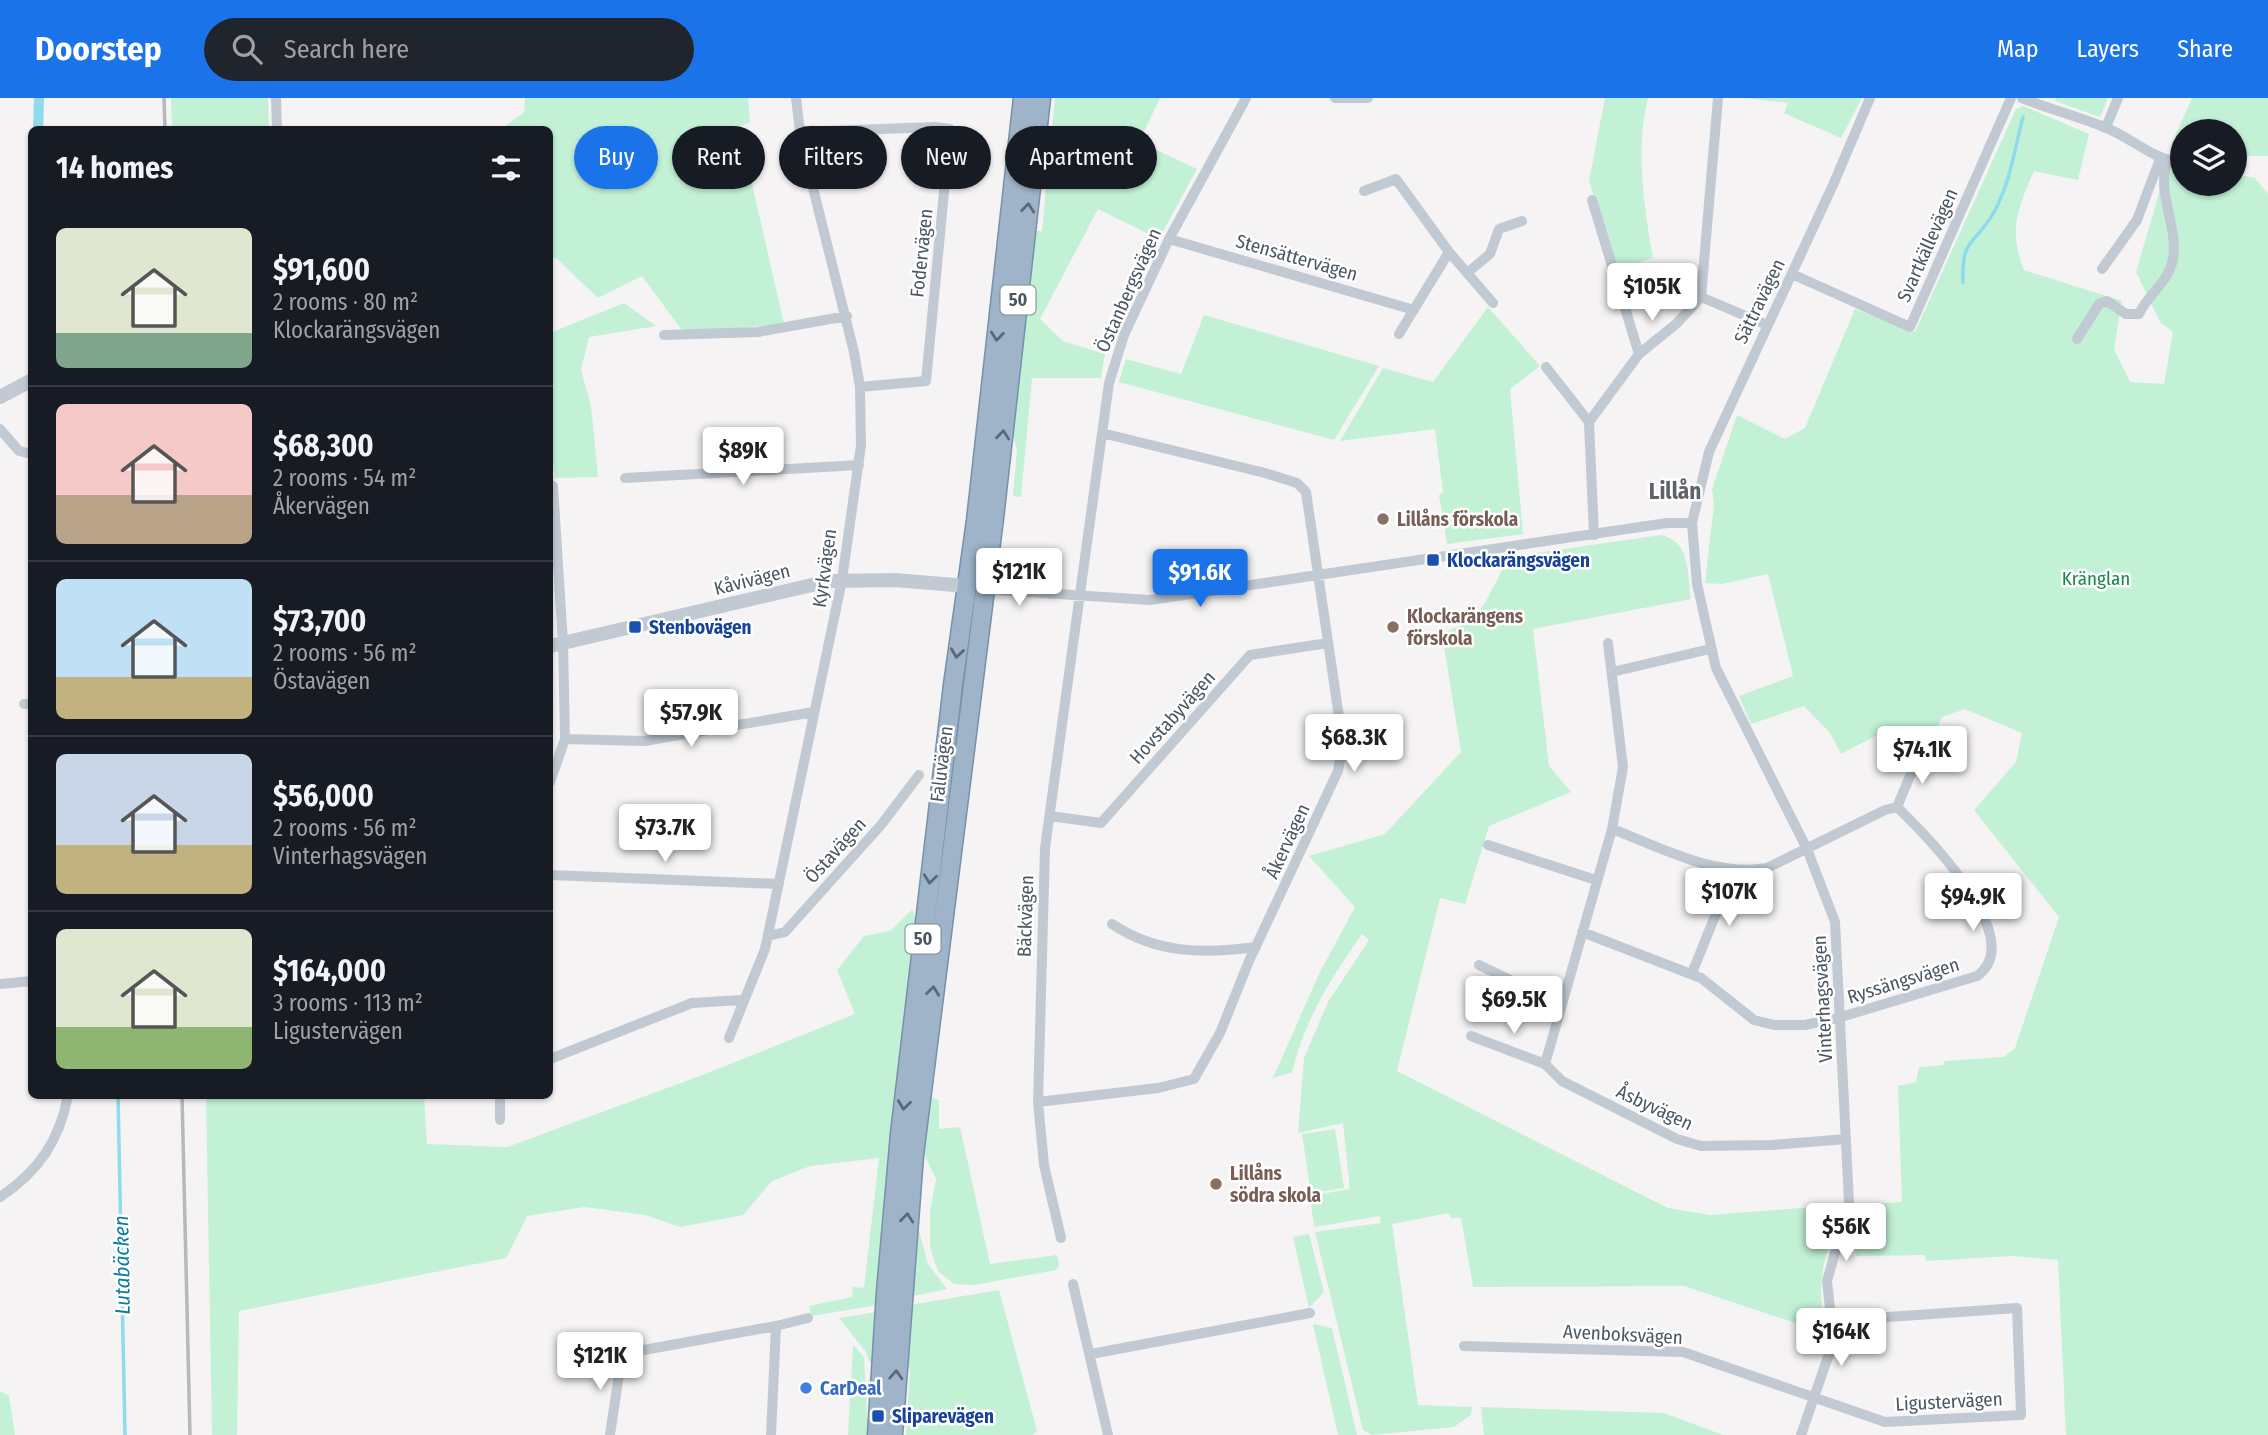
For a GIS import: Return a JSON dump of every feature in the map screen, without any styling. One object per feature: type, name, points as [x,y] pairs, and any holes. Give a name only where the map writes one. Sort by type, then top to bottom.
[{"type":"highway","name":"Faluvägen","points":[[986,511],[1023,98]]},
{"type":"highway","name":"Faluvägen","points":[[877,1435],[922,1078],[975,587],[1041,98]]},
{"type":"highway","name":"Faluvägen","points":[[892,1319],[893,1435]]},
{"type":"street","points":[[276,98],[277,126]]},
{"type":"street","name":"Kyrkvägen","points":[[796,98],[799,126]]},
{"type":"street","name":"Östanbergsvägen","points":[[1080,597],[1112,369],[1169,239],[1246,98]]},
{"type":"street","points":[[1335,98],[1368,98]]},
{"type":"street","points":[[1590,422],[1639,354],[1676,324],[1701,297],[1718,98]]},
{"type":"street","name":"Sättravägen","points":[[1692,523],[1709,452],[1870,98]]},
{"type":"street","name":"Svartkällevägen","points":[[1792,274],[1910,327],[2011,98]]},
{"type":"street","points":[[2022,98],[2075,119],[2106,127],[2170,161]]},
{"type":"street","points":[[2106,127],[2118,98]]},
{"type":"street","name":"Fodervägen","points":[[860,387],[926,382],[950,130],[935,127],[887,129]]},
{"type":"street","points":[[2102,269],[2137,220],[2164,160]]},
{"type":"street","points":[[2077,339],[2099,304],[2107,301],[2126,314],[2138,314],[2145,301],[2169,275],[2174,256],[2164,160]]},
{"type":"street","points":[[1364,191],[1396,179],[1449,252],[1493,303]]},
{"type":"street","name":"Kyrkvägen","points":[[729,1038],[768,936],[842,580],[846,532],[859,465],[860,387],[848,316],[814,189]]},
{"type":"street","points":[[1592,200],[1639,354]]},
{"type":"street","points":[[1467,273],[1490,254],[1499,229],[1522,221]]},
{"type":"street","name":"Stensättervägen","points":[[1169,239],[1414,310]]},
{"type":"street","points":[[1399,334],[1449,252]]},
{"type":"street","points":[[1701,297],[1767,325]]},
{"type":"street","points":[[664,335],[758,332],[848,316]]},
{"type":"street","points":[[1546,367],[1590,422],[1594,535]]},
{"type":"street","points":[[0,397],[28,382]]},
{"type":"street","points":[[0,429],[19,451],[28,453]]},
{"type":"street","name":"Åkervägen","points":[[1038,1102],[1158,1088],[1194,1079],[1220,1033],[1340,762],[1339,717],[1306,492],[1297,483],[1102,433]]},
{"type":"street","points":[[625,478],[859,465]]},
{"type":"street","points":[[553,486],[556,645],[565,739],[553,773]]},
{"type":"street","points":[[975,587],[1080,597],[1150,600],[1667,523],[1692,523]]},
{"type":"street","name":"Vinterhagsvägen","points":[[1692,523],[1697,583],[1710,649],[1723,686],[1807,849],[1835,922],[1849,1203],[1827,1280],[1831,1318],[1838,1328]]},
{"type":"street","name":"Kåvivägen","points":[[556,645],[842,580],[895,580],[975,587]]},
{"type":"street","name":"Bäckvägen","points":[[1061,1238],[1044,1165],[1038,1102],[1042,893],[1080,597]]},
{"type":"street","name":"Hovstabyvägen","points":[[1050,817],[1101,823],[1250,655],[1328,643]]},
{"type":"street","points":[[1545,1064],[1612,828],[1623,767],[1608,643]]},
{"type":"street","points":[[1612,672],[1710,649]]},
{"type":"street","points":[[565,739],[645,741],[814,712]]},
{"type":"street","points":[[1612,828],[1701,861],[1734,869],[1767,868],[1885,810],[1897,807],[1913,769],[1923,755]]},
{"type":"street","name":"Östavägen","points":[[768,936],[785,932],[881,825],[919,775]]},
{"type":"street","name":"Ryssängsvägen","points":[[1581,932],[1692,973],[1754,1020],[1790,1026],[1841,1017],[1977,976],[1986,969],[1990,959],[1991,938],[1979,904],[1897,807]]},
{"type":"street","points":[[1488,845],[1596,880]]},
{"type":"street","points":[[1692,973],[1734,869]]},
{"type":"street","name":"Östavägen","points":[[553,875],[779,884]]},
{"type":"street","points":[[1112,924],[1150,943],[1210,954],[1256,947]]},
{"type":"street","points":[[1479,965],[1560,1004]]},
{"type":"street","points":[[0,984],[28,981]]},
{"type":"street","points":[[553,1058],[692,1003],[742,1000]]},
{"type":"street","name":"Åsbyvägen","points":[[1471,1036],[1545,1064],[1562,1081],[1677,1139],[1700,1146],[1772,1145],[1846,1139]]},
{"type":"street","points":[[0,1197],[24,1181],[46,1157],[62,1124],[67,1099]]},
{"type":"street","points":[[500,1099],[500,1121]]},
{"type":"street","points":[[1073,1284],[1108,1435]]},
{"type":"street","name":"Ligustervägen","points":[[1814,1398],[1885,1422],[2021,1415],[2017,1308],[1845,1320],[1838,1328]]},
{"type":"street","points":[[1091,1354],[1310,1313]]},
{"type":"street","points":[[611,1435],[622,1354],[808,1318]]},
{"type":"street","points":[[771,1435],[776,1326]]},
{"type":"street","points":[[1801,1435],[1838,1328]]},
{"type":"street","name":"Avenboksvägen","points":[[1464,1346],[1682,1352],[1814,1398]]},
{"type":"green space","points":[[171,98],[268,98],[269,126],[172,126]]},
{"type":"green space","points":[[525,98],[748,98],[750,122],[741,126],[672,126],[672,189],[753,189],[784,324],[684,333],[642,276],[598,298],[553,258],[553,126],[505,126],[524,112]]},
{"type":"green space","points":[[1055,98],[1160,98],[1147,126],[1052,126]]},
{"type":"green space","points":[[1605,98],[1648,98],[1641,158],[1653,258],[1616,269],[1589,181]]},
{"type":"green space","points":[[1745,98],[1862,98],[1841,138],[1784,113],[1788,103]]},
{"type":"green space","points":[[2056,98],[2108,98],[2100,117],[2055,101]]},
{"type":"green space","points":[[2192,98],[2268,98],[2268,156],[2247,156],[2247,119],[2183,119]]},
{"type":"green space","name":"Kränglan","points":[[2023,106],[2089,134],[2078,180],[2034,171],[2017,219],[2019,256],[2024,270],[2122,301],[2114,349],[2130,382],[2164,384],[2173,332],[2160,322],[2136,272],[2169,159],[2170,196],[2247,196],[2247,176],[2255,178],[2268,194],[2268,1435],[2066,1435],[2058,1260],[2013,1256],[1926,1261],[1925,1255],[1856,1256],[1860,1204],[1902,1202],[1898,1086],[1916,1082],[1919,1067],[1943,1065],[1945,1061],[2004,1057],[2015,1048],[2059,917],[1974,810],[2016,762],[2022,733],[1965,709],[1942,717],[1926,757],[1877,735],[1841,754],[1830,733],[1804,706],[1751,724],[1739,696],[1793,676],[1768,574],[1722,584],[1705,583],[1714,505],[1712,489],[1737,415],[1785,439],[1805,428],[1855,309],[1915,332],[2016,109]]},
{"type":"green space","points":[[1157,150],[1197,169],[1159,239],[1098,209],[1040,319],[1063,341],[1105,354],[1101,378],[1032,378],[1021,497],[1013,496],[1017,450],[1012,433],[1036,231],[1042,231],[1046,189],[1157,189]]},
{"type":"green space","points":[[624,303],[656,326],[589,337],[581,370],[591,406],[598,477],[555,478],[553,332]]},
{"type":"green space","points":[[1488,307],[1540,366],[1510,389],[1523,534],[1447,544],[1439,495],[1443,492],[1435,429],[1340,441],[1383,368],[1433,382]]},
{"type":"green space","points":[[1204,315],[1379,366],[1334,440],[1119,382],[1126,359],[1181,374]]},
{"type":"green space","points":[[1661,535],[1678,544],[1683,551],[1691,599],[1533,629],[1549,766],[1571,792],[1489,826],[1465,904],[1440,898],[1397,1071],[1668,1208],[1710,1215],[1842,1205],[1827,1251],[1821,1281],[1827,1328],[1825,1333],[1684,1286],[1473,1287],[1461,1218],[1451,1218],[1449,1213],[1392,1224],[1418,1405],[1472,1407],[1471,1415],[1454,1427],[1372,1435],[1363,1430],[1315,1232],[1381,1223],[1380,1216],[1314,1227],[1310,1196],[1350,1189],[1343,1123],[1298,1133],[1304,1058],[1328,1002],[1369,940],[1362,934],[1320,1000],[1297,1053],[1292,1072],[1273,1078],[1319,974],[1355,907],[1309,856],[1385,834],[1461,752],[1442,633],[1470,622],[1485,603],[1509,557]]},
{"type":"green space","points":[[912,910],[916,919],[877,1305],[811,1316],[809,1306],[852,1297],[853,1287],[864,1288],[879,1158],[810,1166],[772,1181],[743,1215],[680,1227],[645,1215],[585,1207],[527,1216],[506,1258],[239,1311],[237,1435],[212,1435],[206,1099],[424,1099],[427,1144],[507,1147],[705,1074],[855,1014],[837,970],[864,936],[890,931]]},
{"type":"green space","points":[[930,1097],[939,1100],[939,1129],[960,1127],[990,1264],[1057,1255],[1059,1265],[1056,1270],[974,1285],[954,1284],[938,1271],[930,1248],[930,1212],[936,1179],[923,1152]]},
{"type":"green space","points":[[1335,1129],[1344,1188],[1311,1193],[1302,1134]]},
{"type":"green space","points":[[918,1227],[928,1264],[947,1289],[909,1297]]},
{"type":"green space","points":[[1309,1234],[1324,1292],[1309,1308],[1293,1237]]},
{"type":"green space","points":[[999,1290],[1037,1431],[1032,1435],[906,1435],[910,1369],[904,1367],[909,1305]]},
{"type":"green space","points":[[876,1312],[873,1363],[870,1363],[865,1351],[839,1318]]},
{"type":"green space","points":[[1313,1324],[1332,1328],[1357,1435],[1338,1435]]},
{"type":"green space","points":[[853,1345],[864,1357],[868,1435],[848,1435]]},
{"type":"green space","points":[[0,1391],[9,1396],[15,1435],[0,1435]]},
{"type":"green space","points":[[1481,1407],[1664,1413],[1723,1435],[1484,1435]]},
{"type":"waterway","name":"Lutabäcken","points":[[38,126],[39,98]]},
{"type":"waterway","points":[[1963,283],[1964,257],[2000,201],[2023,117]]},
{"type":"waterway","name":"Lutabäcken","points":[[118,1099],[125,1435]]},
{"type":"railway","points":[[164,98],[165,126]]},
{"type":"railway","points":[[182,1099],[190,1435]]},
{"type":"place","name":"Lillåns förskola","points":[[1383,519]]},
{"type":"place","name":"Klockarängsvägen","points":[[1433,560]]},
{"type":"place","name":"Stenbovägen","points":[[635,627]]},
{"type":"place","name":"Klockarängens förskola","points":[[1393,627]]},
{"type":"place","name":"Lillåns södra skola","points":[[1216,1184]]},
{"type":"place","name":"CarDeal","points":[[806,1388]]},
{"type":"place","name":"Sliparevägen","points":[[878,1416]]},
{"type":"district","name":"Lillån","points":[[1675,491]]}]
